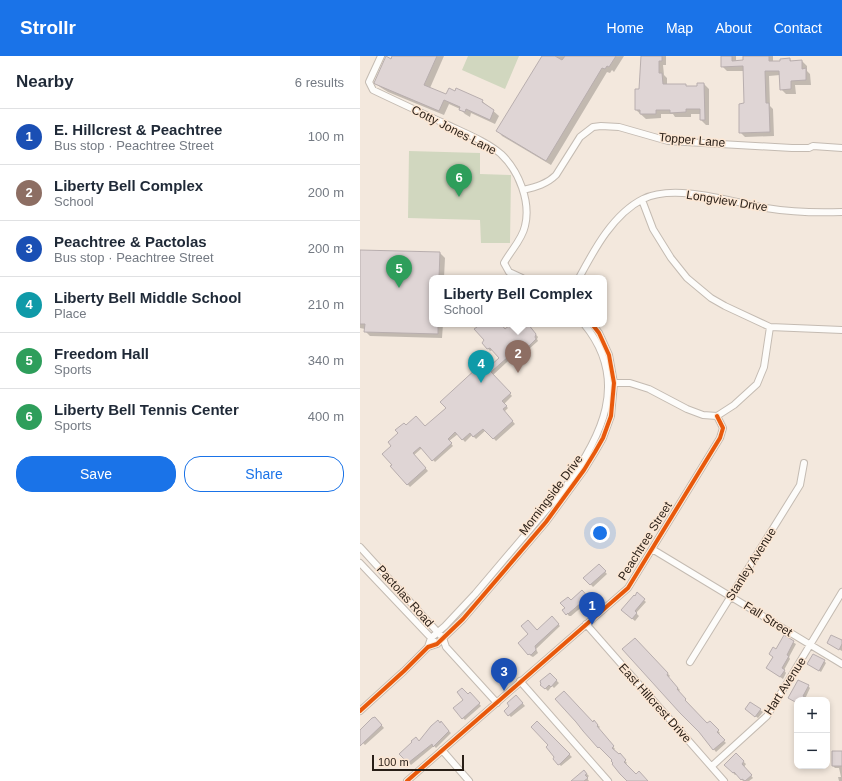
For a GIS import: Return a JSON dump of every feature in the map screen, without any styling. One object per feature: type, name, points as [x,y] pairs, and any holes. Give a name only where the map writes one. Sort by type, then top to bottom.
[{"type":"street","name":"Cotty Jones Lane","points":[[381,56],[369,82],[373,90],[485,144],[500,154],[512,168],[523,190],[526,206],[526,225],[521,238],[510,252],[504,263],[509,272],[516,275]]},
{"type":"street","name":"Topper Lane","points":[[523,190],[552,180],[580,137],[593,128],[601,126],[619,127],[668,141],[792,148],[808,148],[813,146],[842,148]]},
{"type":"street","name":"Longview Drive","points":[[581,275],[596,247],[625,212],[642,200],[657,195],[699,194],[784,210],[842,212]]},
{"type":"street","points":[[642,200],[652,229],[663,248],[687,278],[711,298],[770,327],[842,330]]},
{"type":"street","name":"Morningside Drive","points":[[360,711],[428,647],[432,638],[480,588],[564,490],[574,475],[598,432],[606,406],[607,382],[602,354],[586,327]]},
{"type":"street","name":"Morningside Drive","points":[[428,647],[437,644],[463,619],[546,522],[596,452],[608,426],[613,407],[614,383],[608,355],[599,333],[594,327]]},
{"type":"street","points":[[614,383],[630,383],[649,389],[687,410],[703,415],[717,416],[734,405],[757,384],[764,368],[770,327]]},
{"type":"street","name":"Peachtree Street","points":[[407,781],[628,588],[720,438],[723,428],[717,416]]},
{"type":"street","name":"Stanley Avenue","points":[[690,662],[800,485],[804,463]]},
{"type":"street","name":"Pactolas Road","points":[[360,547],[438,632],[443,638],[446,647],[497,703]]},
{"type":"street","name":"Fall Street","points":[[652,549],[732,596],[810,646],[842,664]]},
{"type":"street","name":"Pactolas Road","points":[[360,563],[437,644],[446,647]]},
{"type":"street","name":"Hart Avenue","points":[[712,766],[767,716],[842,592]]},
{"type":"street","name":"East Hillcrest Drive","points":[[586,624],[712,766],[722,780]]},
{"type":"street","points":[[520,681],[608,781]]},
{"type":"street","points":[[442,750],[469,781]]},
{"type":"green space","points":[[468,56],[519,56],[505,89],[462,70]]},
{"type":"green space","points":[[409,151],[480,153],[480,174],[511,175],[510,243],[481,243],[480,220],[408,218]]},
{"type":"building","points":[[386,56],[391,59],[392,56],[437,56],[424,85],[446,94],[449,88],[455,91],[456,88],[483,100],[482,102],[494,110],[490,120],[466,109],[465,112],[459,110],[460,107],[444,100],[439,111],[375,84],[374,83]]},
{"type":"building","points":[[542,56],[555,56],[562,60],[565,56],[616,56],[609,67],[607,66],[605,69],[602,68],[546,161],[496,131]]},
{"type":"building","points":[[641,56],[662,56],[662,61],[659,61],[659,73],[662,73],[663,84],[686,84],[686,86],[697,86],[697,83],[704,83],[705,120],[700,120],[700,109],[686,109],[686,112],[670,113],[670,110],[656,110],[656,114],[640,114],[640,110],[635,110],[635,89],[639,89]]},
{"type":"building","points":[[721,56],[732,56],[732,61],[743,60],[743,56],[769,56],[769,61],[780,61],[780,59],[790,58],[790,61],[802,60],[802,69],[806,68],[806,80],[791,81],[791,89],[780,90],[779,71],[765,71],[766,103],[769,103],[770,132],[739,133],[739,104],[744,103],[743,66],[721,67]]},
{"type":"building","points":[[360,250],[440,252],[439,275],[429,275],[429,327],[438,327],[438,334],[364,332],[365,324],[360,324]]},
{"type":"building","points":[[477,327],[503,327],[505,329],[507,327],[530,327],[536,334],[536,339],[527,348],[524,346],[519,351],[517,349],[491,372],[511,393],[502,401],[507,406],[503,409],[513,421],[493,439],[483,429],[473,437],[470,433],[462,440],[455,432],[448,439],[452,443],[432,461],[420,447],[413,453],[426,468],[407,485],[390,466],[392,465],[382,454],[391,446],[388,442],[398,433],[395,430],[404,423],[406,425],[416,416],[425,426],[446,408],[440,402],[477,368],[482,373],[499,358],[490,348],[487,349],[482,343],[484,340],[474,329]]},
{"type":"building","points":[[599,564],[606,571],[590,585],[583,578]]},
{"type":"building","points":[[582,590],[591,600],[589,601],[590,602],[586,606],[581,603],[566,615],[562,610],[565,608],[560,603],[568,597],[571,600]]},
{"type":"building","points":[[637,592],[645,599],[635,611],[637,613],[632,619],[621,610]]},
{"type":"building","points":[[552,616],[559,624],[535,646],[536,650],[531,655],[528,655],[518,643],[528,634],[521,626],[528,620],[537,630]]},
{"type":"building","points":[[784,635],[794,641],[787,655],[789,656],[782,668],[785,670],[780,677],[766,668],[773,657],[769,654],[773,647],[776,649]]},
{"type":"building","points":[[831,635],[842,640],[839,650],[827,643]]},
{"type":"building","points":[[635,638],[668,673],[667,675],[686,699],[685,700],[707,723],[710,721],[719,730],[717,732],[725,740],[713,750],[699,732],[622,649]]},
{"type":"building","points":[[813,654],[825,660],[819,671],[807,664]]},
{"type":"building","points":[[507,662],[513,669],[505,676],[499,669]]},
{"type":"building","points":[[550,673],[557,680],[551,687],[549,685],[545,689],[540,685],[540,681]]},
{"type":"building","points":[[798,680],[809,685],[803,696],[805,697],[794,697],[794,701],[788,698]]},
{"type":"building","points":[[462,688],[468,694],[470,692],[480,703],[462,719],[453,708],[463,700],[457,692]]},
{"type":"building","points":[[564,691],[593,722],[594,720],[598,725],[597,726],[614,746],[612,748],[619,754],[620,753],[626,760],[624,762],[636,774],[639,771],[648,781],[627,781],[620,774],[612,764],[612,760],[599,747],[598,748],[555,699]]},
{"type":"building","points":[[516,695],[523,703],[508,716],[504,711],[509,706],[507,703]]},
{"type":"building","points":[[750,702],[761,709],[755,717],[745,709]]},
{"type":"building","points":[[375,717],[382,725],[360,746],[360,730],[372,718]]},
{"type":"building","points":[[438,720],[440,723],[441,721],[449,731],[433,747],[432,744],[408,763],[399,754],[416,737],[419,741]]},
{"type":"building","points":[[537,721],[570,754],[560,764],[558,765],[553,759],[554,757],[546,747],[548,745],[531,727]]},
{"type":"building","points":[[832,751],[842,751],[842,766],[832,766]]},
{"type":"building","points":[[736,753],[744,761],[742,764],[752,775],[745,781],[742,779],[741,780],[734,772],[733,773],[724,765]]},
{"type":"building","points":[[584,770],[587,774],[585,775],[588,778],[584,781],[571,781]]},
{"type":"cycle path","points":[[360,711],[428,647],[437,644],[463,619],[546,522],[584,470],[595,452],[603,438],[611,416],[614,383],[609,355],[599,333],[594,327]]},
{"type":"cycle path","points":[[407,781],[628,588],[720,438],[723,428],[717,416]]},
{"type":"place","name":"Liberty Bell Tennis Center","points":[[459,197]]},
{"type":"place","name":"Freedom Hall","points":[[399,288]]},
{"type":"place","name":"Liberty Bell Complex","points":[[518,373]]},
{"type":"place","name":"Liberty Bell Middle School","points":[[481,383]]},
{"type":"place","name":"E. Hillcrest & Peachtree","points":[[592,625]]},
{"type":"place","name":"Peachtree & Pactolas","points":[[504,691]]}]
